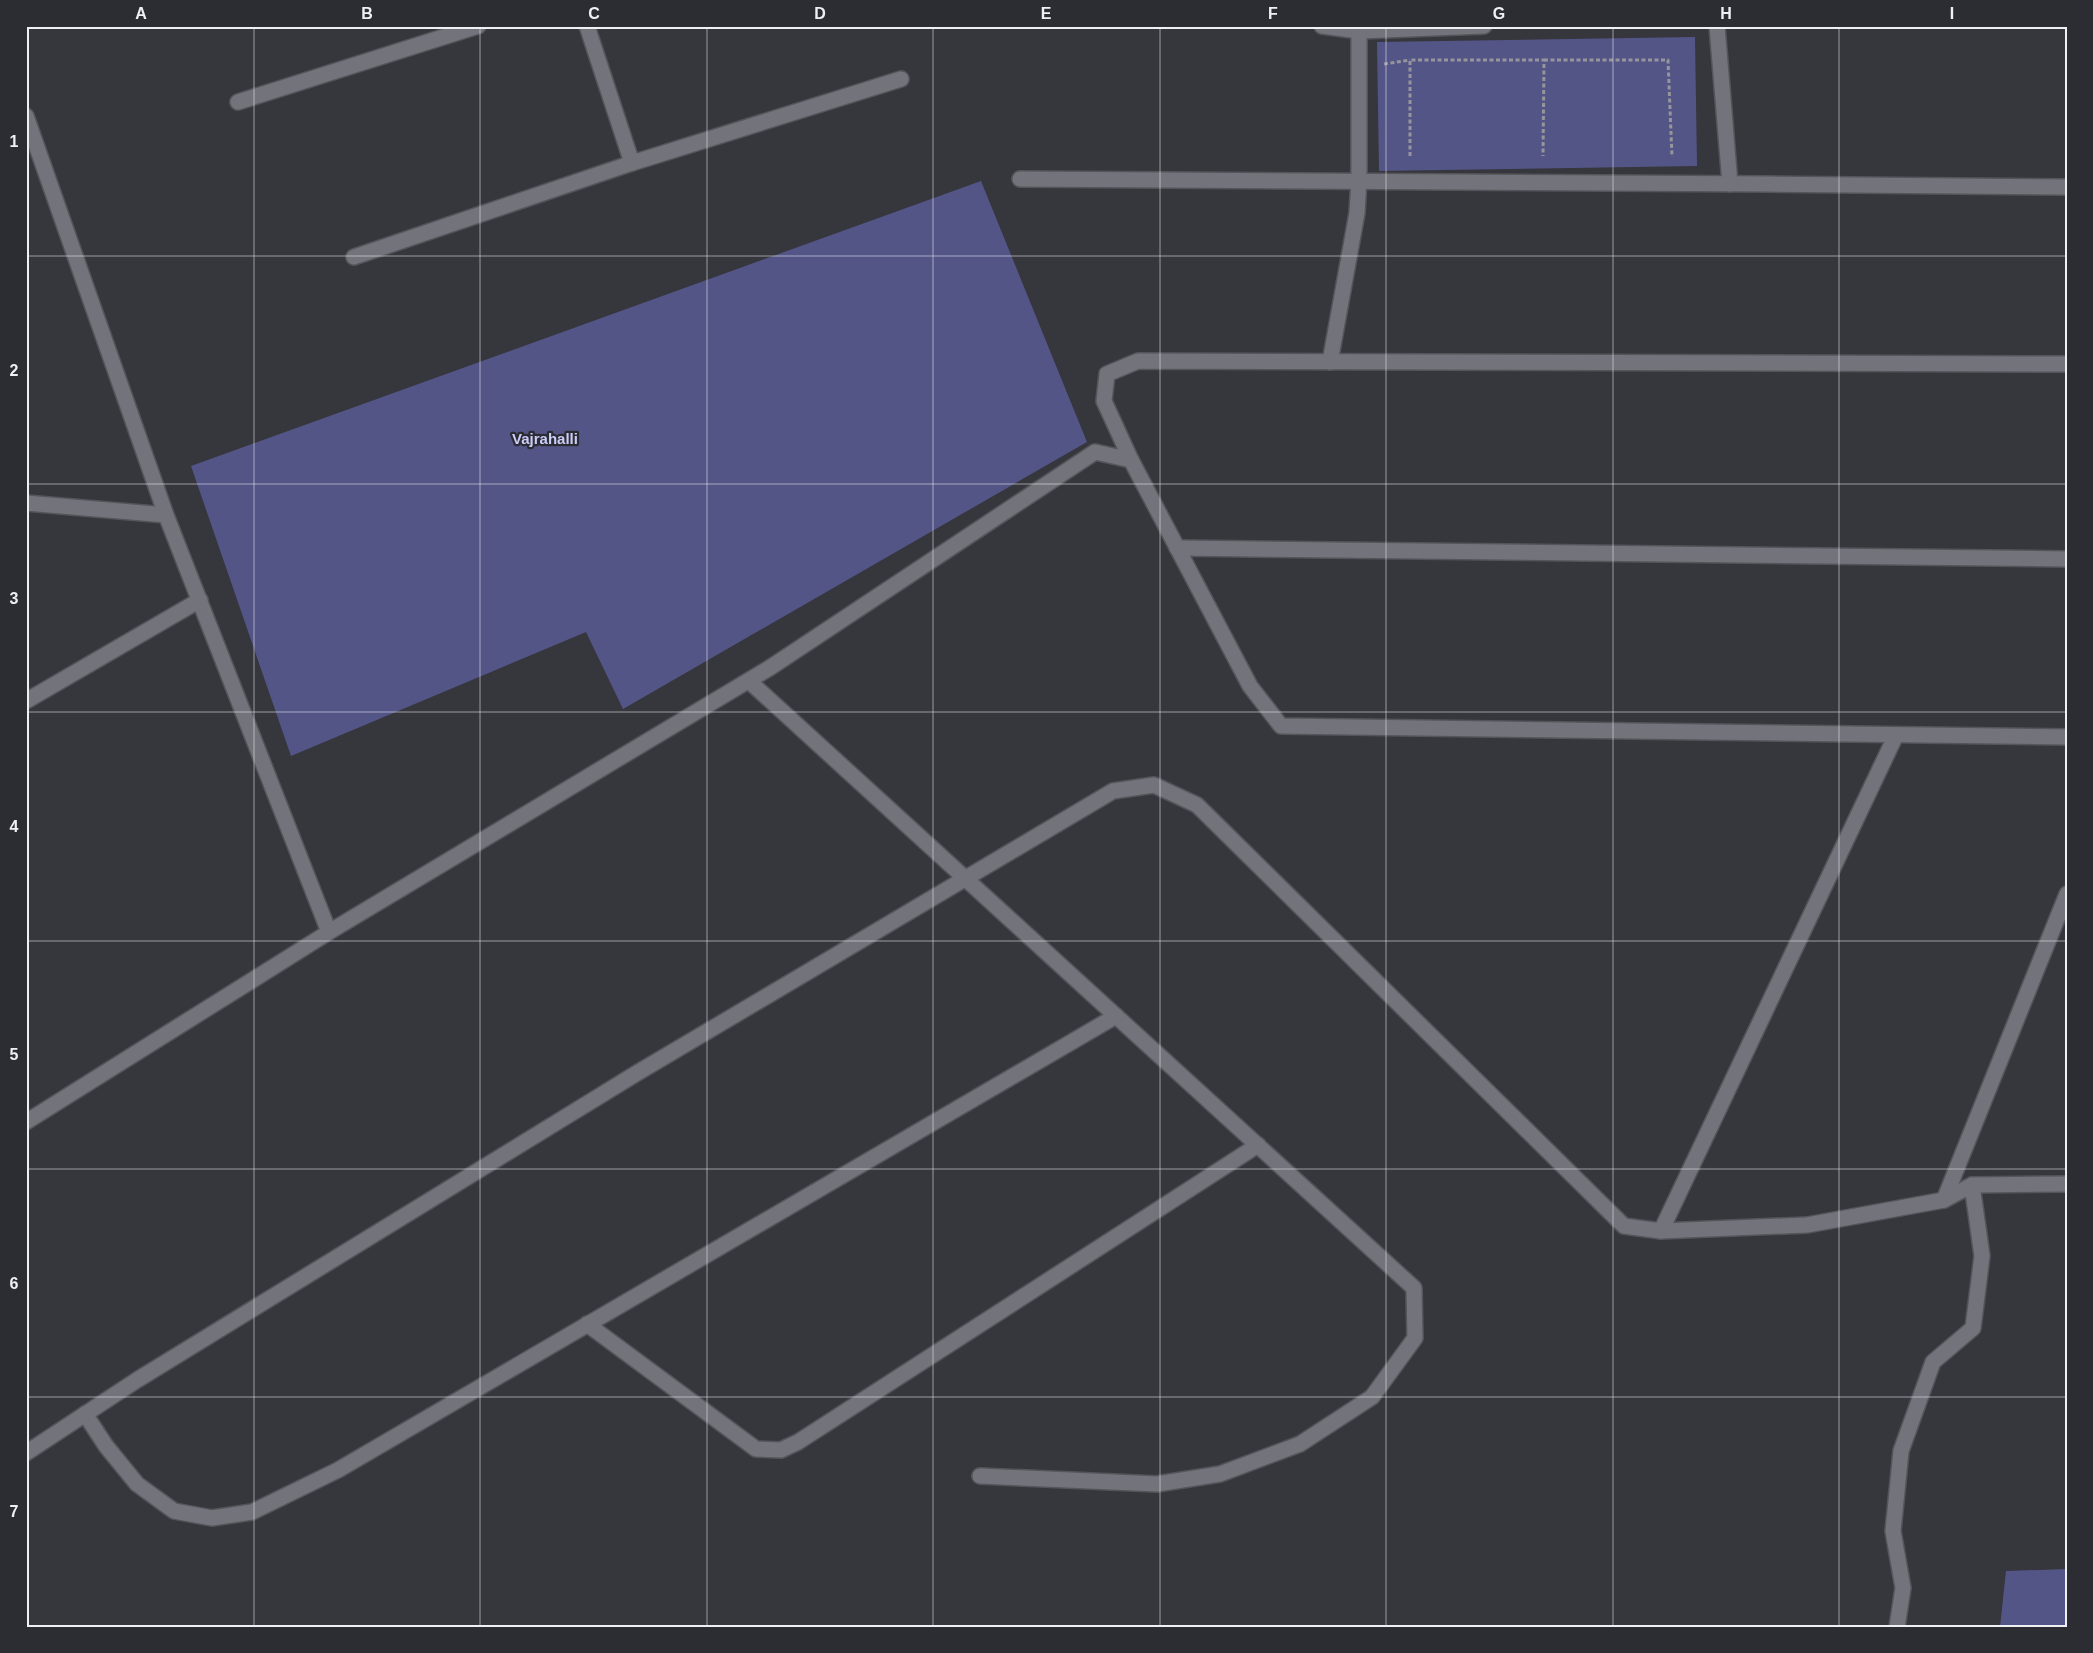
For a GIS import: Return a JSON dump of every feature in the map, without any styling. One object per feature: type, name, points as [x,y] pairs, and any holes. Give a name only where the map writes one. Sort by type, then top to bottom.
[{"type":"street","points":[[238,102],[478,26]]},
{"type":"street","points":[[587,26],[632,163]]},
{"type":"street","points":[[1322,26],[1359,31],[1484,26]]},
{"type":"street","points":[[1717,26],[1730,184]]},
{"type":"street","points":[[1330,362],[1357,213],[1359,179],[1359,31]]},
{"type":"street","points":[[354,257],[632,163],[901,79]]},
{"type":"street","points":[[26,116],[31,140],[166,514],[329,932]]},
{"type":"street","points":[[1020,179],[1359,179],[2067,186]]},
{"type":"street","points":[[2067,364],[1138,361],[1107,374],[1104,401],[1131,460],[1250,686],[1281,726],[2067,737]]},
{"type":"street","points":[[26,1122],[329,932],[749,680],[1095,452],[1131,460]]},
{"type":"street","points":[[26,503],[166,514]]},
{"type":"street","points":[[1177,548],[2067,559]]},
{"type":"street","points":[[26,702],[200,600]]},
{"type":"street","points":[[749,680],[1414,1288],[1415,1338],[1372,1397],[1300,1444],[1220,1474],[1158,1484],[980,1476]]},
{"type":"street","points":[[1661,1231],[1896,735]]},
{"type":"street","points":[[26,1453],[137,1380],[637,1073],[1113,791],[1154,785],[1197,805],[1624,1226],[1661,1231],[1807,1225],[1944,1200],[1972,1185],[2067,1184]]},
{"type":"street","points":[[1944,1200],[2067,894]]},
{"type":"street","points":[[85,1414],[106,1446],[137,1484],[174,1511],[212,1518],[252,1512],[338,1470],[1116,1016]]},
{"type":"street","points":[[587,1324],[756,1450],[781,1450],[798,1442],[1258,1145]]},
{"type":"street","points":[[1897,1627],[1903,1588],[1893,1531],[1901,1451],[1933,1362],[1973,1328],[1982,1256],[1972,1185]]},
{"type":"path","points":[[1410,160],[1410,60],[1668,60],[1672,160]]},
{"type":"path","points":[[1543,160],[1544,60]]},
{"type":"shaded area","points":[[1695,37],[1697,166],[1379,171],[1377,42]]},
{"type":"shaded area","points":[[981,181],[1087,442],[623,709],[586,632],[291,756],[191,466]]},
{"type":"shaded area","points":[[2067,1569],[2067,1627],[2000,1627],[2006,1571]]},
{"type":"district","name":"Vajrahalli","points":[[545,439]]}]
